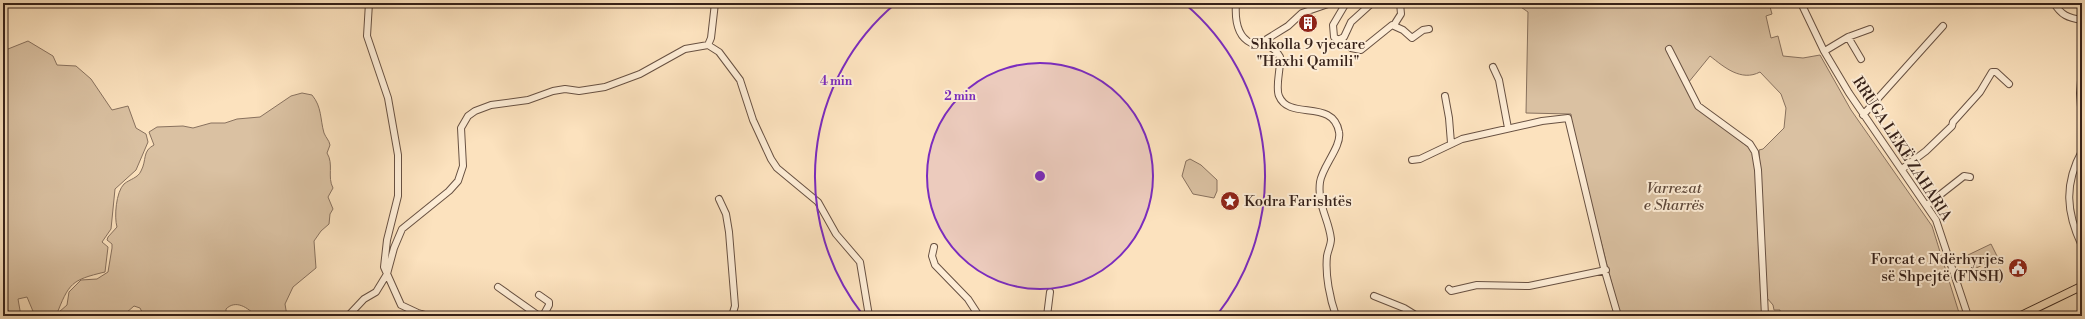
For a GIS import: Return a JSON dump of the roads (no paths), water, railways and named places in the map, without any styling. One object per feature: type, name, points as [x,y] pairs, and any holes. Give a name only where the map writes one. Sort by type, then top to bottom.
[{"type":"main road","points":[[2020,316],[2082,286]]},
{"type":"street","points":[[369,3],[367,36],[388,98],[398,155],[398,196],[384,258],[384,267],[402,305],[418,314],[428,316]]},
{"type":"street","points":[[708,45],[711,38],[715,3]]},
{"type":"street","points":[[1236,3],[1236,21],[1243,36],[1251,43],[1263,44],[1273,48],[1280,57],[1278,92],[1285,105],[1294,109],[1315,110],[1323,113],[1331,119],[1339,130],[1339,140],[1322,174],[1320,194],[1323,212],[1331,239],[1327,257],[1327,269],[1332,302],[1336,316]]},
{"type":"street","points":[[1263,44],[1267,39],[1288,26],[1302,13],[1331,3]]},
{"type":"street","points":[[1346,3],[1333,27],[1334,37],[1341,40],[1351,48],[1362,50],[1385,29],[1394,25],[1401,14],[1400,3]]},
{"type":"street","points":[[1341,40],[1351,22],[1372,3]]},
{"type":"street","name":"RRUGA LEKË ZAHARIA","points":[[1801,3],[1824,51],[1863,115],[1927,205],[1939,225],[1968,316]]},
{"type":"street","points":[[2054,3],[2061,14],[2068,18],[2082,20]]},
{"type":"street","points":[[1394,25],[1412,38],[1423,30],[1428,29]]},
{"type":"street","points":[[1863,115],[1942,26]]},
{"type":"street","points":[[1828,49],[1848,37],[1870,29]]},
{"type":"street","points":[[1848,37],[1861,59]]},
{"type":"street","points":[[348,316],[364,299],[376,292],[387,274],[394,248],[402,229],[449,191],[458,181],[463,166],[461,128],[468,116],[475,110],[491,105],[528,100],[553,91],[565,89],[579,91],[605,87],[640,74],[685,49],[708,45],[719,52],[740,80],[753,120],[771,159],[777,168],[818,202],[836,234],[860,262],[869,316]]},
{"type":"street","points":[[1669,49],[1698,106],[1747,142],[1755,152],[1758,170],[1765,316]]},
{"type":"street","points":[[1493,67],[1499,80],[1508,128]]},
{"type":"street","points":[[2082,68],[2080,93],[2082,121]]},
{"type":"street","points":[[1902,169],[1926,151],[1952,126],[1953,122],[1980,92],[1992,72],[1996,72],[2009,84]]},
{"type":"street","points":[[1445,96],[1451,143]]},
{"type":"street","points":[[1412,160],[1420,159],[1451,143],[1508,128],[1565,118],[1569,119],[1618,316]]},
{"type":"street","points":[[2082,151],[2072,172],[2069,197],[2071,220],[2082,246]]},
{"type":"street","points":[[1927,205],[1964,176],[1970,177]]},
{"type":"street","points":[[719,199],[726,214],[729,232],[735,306],[732,316]]},
{"type":"street","points":[[934,247],[932,256],[935,265],[968,299],[978,316]]},
{"type":"street","points":[[1449,289],[1451,291],[1486,285],[1529,286],[1606,270]]},
{"type":"street","points":[[498,286],[539,316]]},
{"type":"street","points":[[1047,316],[1050,292]]},
{"type":"street","points":[[539,295],[550,305],[543,316]]},
{"type":"street","points":[[1374,296],[1404,308],[1417,316]]},
{"type":"place","name":"Shkolla 9 vjecare \"Haxhi Qamili\"","points":[[1308,23]]},
{"type":"place","name":"Kodra Farishtës","points":[[1230,201]]},
{"type":"place","name":"Forcat e Ndërhyrjes së Shpejtë (FNSH)","points":[[2018,268]]},
{"type":"park label","name":"Varrezat e Sharrës","points":[[1674,196]]}]
